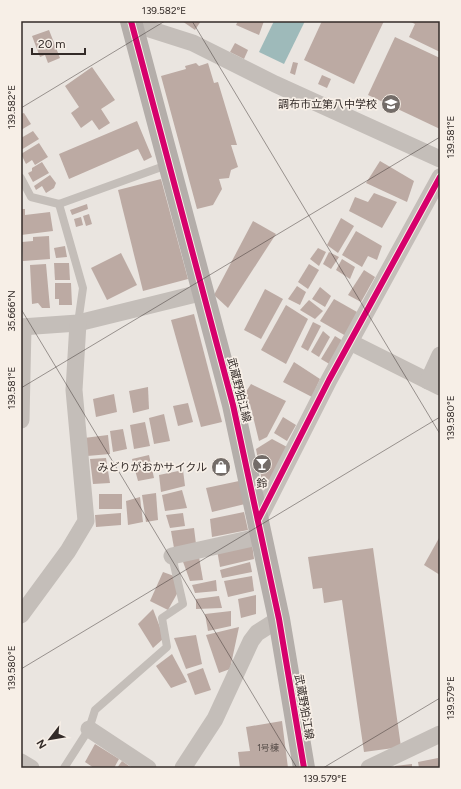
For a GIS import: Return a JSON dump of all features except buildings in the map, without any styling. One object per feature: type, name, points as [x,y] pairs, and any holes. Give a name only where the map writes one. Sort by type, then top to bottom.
[{"type":"main road","name":"武蔵野狛江線","points":[[132,21],[233,405],[279,619],[304,768]]},
{"type":"street","points":[[132,21],[146,28],[193,43],[275,84],[440,159]]},
{"type":"street","points":[[172,556],[260,528],[350,342],[440,177]]},
{"type":"street","points":[[21,420],[22,327],[78,322],[204,292]]},
{"type":"street","points":[[21,615],[68,551],[86,520],[74,390],[78,322]]},
{"type":"street","points":[[350,342],[434,384],[440,355]]},
{"type":"street","points":[[183,768],[215,719],[251,641],[257,633],[279,619]]},
{"type":"street","points":[[89,729],[148,768]]},
{"type":"street","points":[[369,768],[440,734]]},
{"type":"street","points":[[21,762],[31,768]]},
{"type":"lane","points":[[21,178],[31,197],[59,204],[170,164]]},
{"type":"lane","points":[[59,204],[82,288],[78,322]]},
{"type":"lane","points":[[64,768],[89,729],[95,710],[167,647],[162,618],[183,604],[172,556]]},
{"type":"water","points":[[274,21],[305,21],[284,64],[259,52]]},
{"type":"cycle path","points":[[131,21],[233,405],[279,619],[304,768]]},
{"type":"cycle path","points":[[258,520],[329,380],[440,177]]},
{"type":"place","name":"調布市立第八中学校","points":[[391,104]]},
{"type":"place","name":"鈴","points":[[262,464]]},
{"type":"place","name":"みどりがおかサイクル","points":[[221,467]]}]
